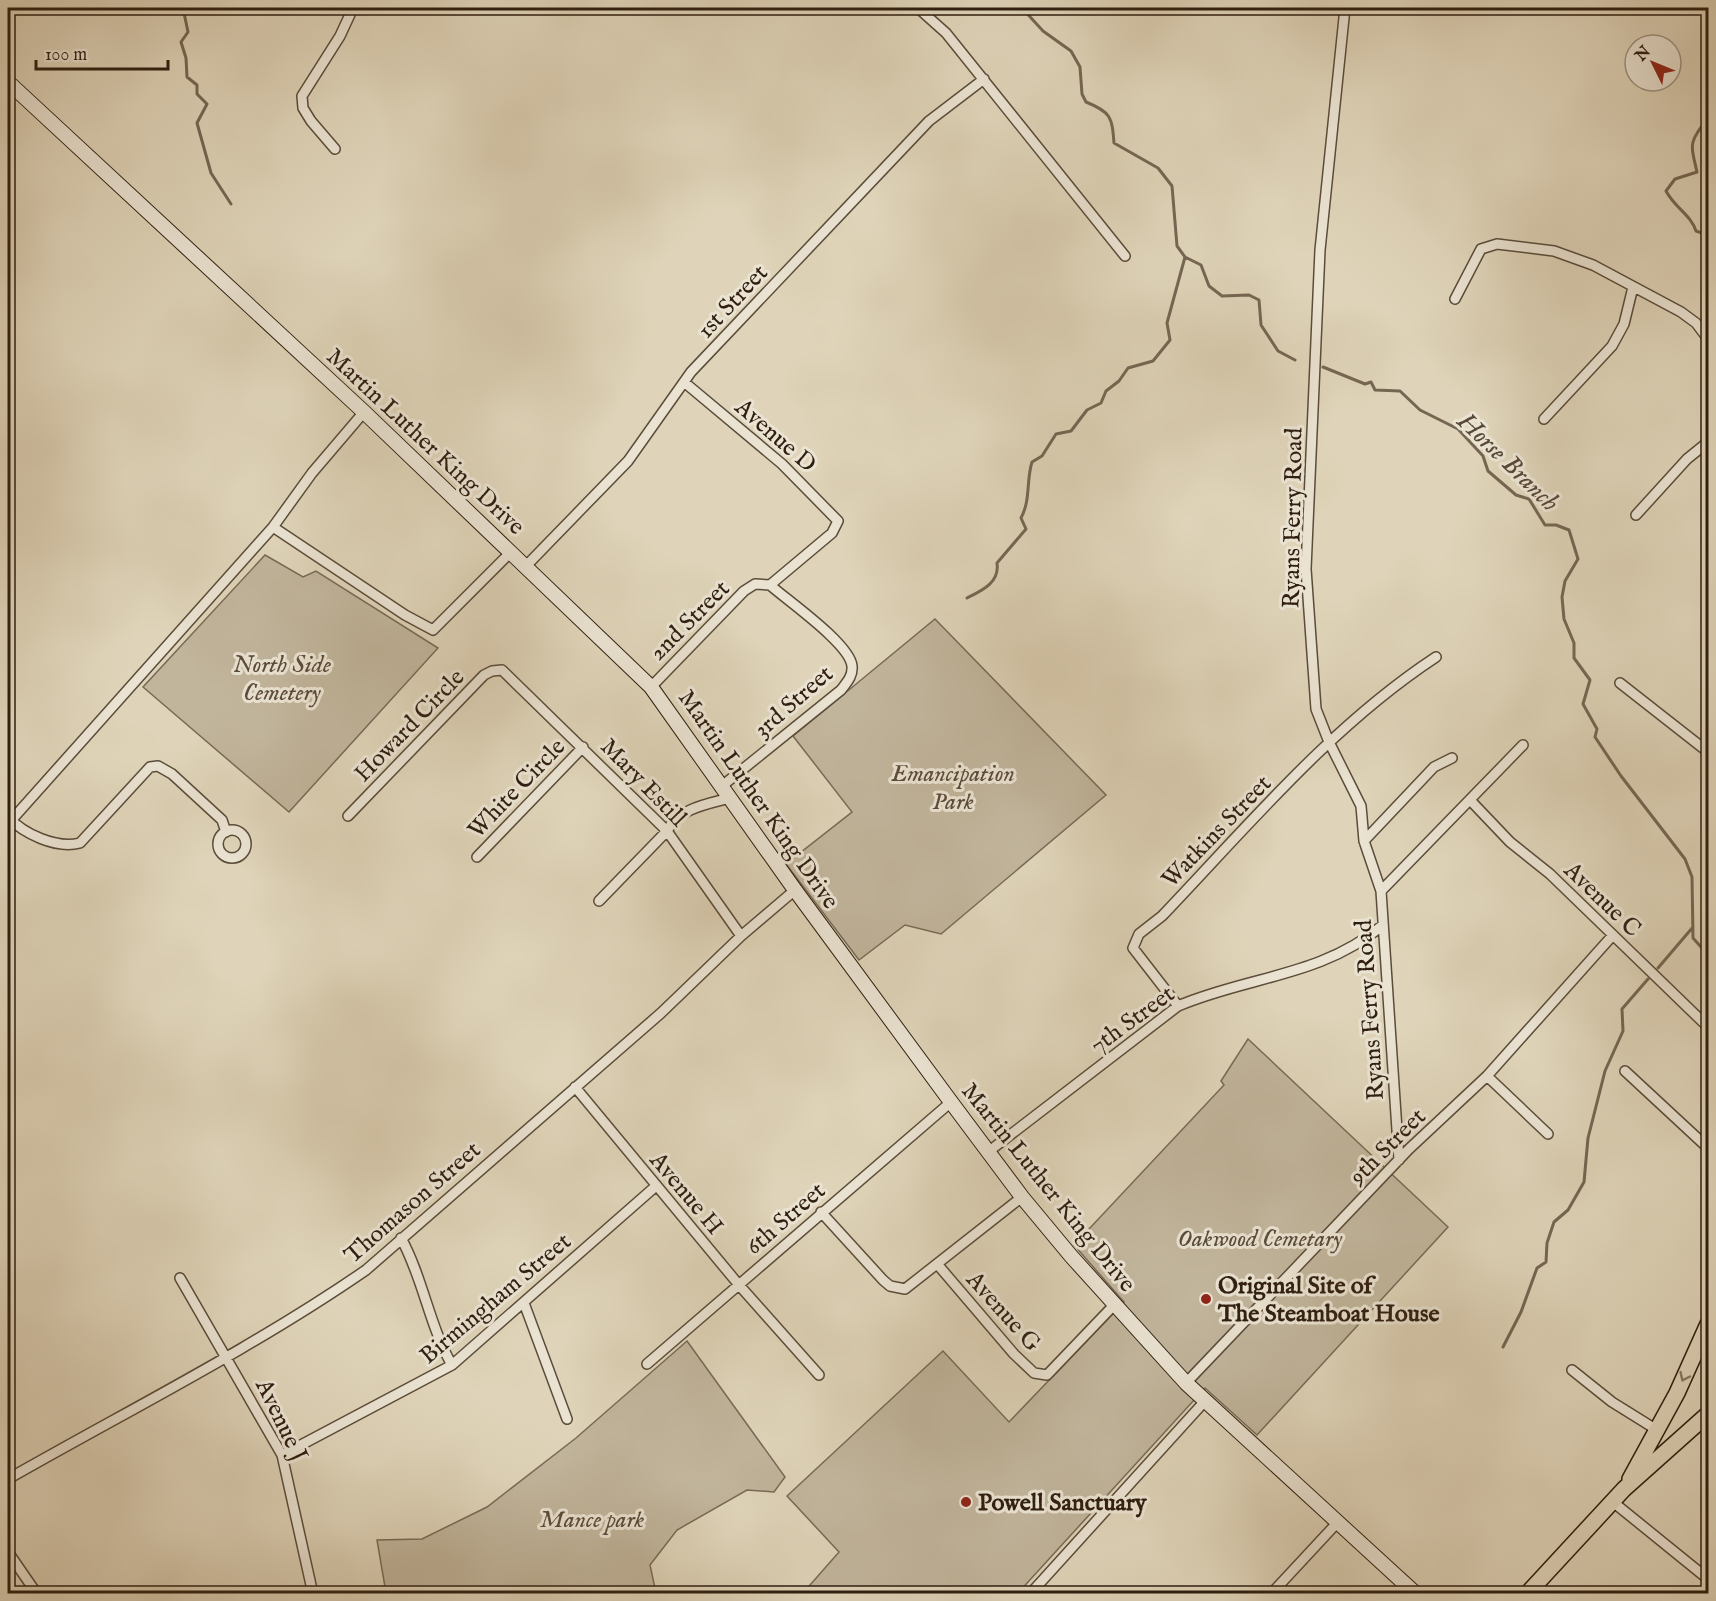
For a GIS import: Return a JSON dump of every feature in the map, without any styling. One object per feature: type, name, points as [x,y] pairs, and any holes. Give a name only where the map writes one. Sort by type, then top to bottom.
[{"type":"main road","points":[[1624,1490],[1657,1430],[1708,1324]]},
{"type":"main road","points":[[1527,1593],[1624,1490],[1708,1414]]},
{"type":"street","points":[[335,149],[310,121],[303,108],[302,96],[340,36],[353,8]]},
{"type":"street","points":[[918,8],[946,33],[1125,256]]},
{"type":"street","name":"Ryans Ferry Road","points":[[1345,8],[1320,250],[1306,569],[1316,709],[1329,742],[1361,806],[1364,842],[1381,891],[1399,1160]]},
{"type":"street","name":"1st Street","points":[[526,566],[628,461],[684,382],[929,121],[984,79]]},
{"type":"street","name":"Martin Luther King Drive","points":[[8,82],[364,412],[651,687],[795,890],[1022,1197],[1114,1305],[1186,1383],[1416,1593]]},
{"type":"street","points":[[1455,299],[1481,249],[1497,244],[1554,251],[1593,265],[1681,312],[1696,323],[1708,339]]},
{"type":"street","points":[[1544,419],[1612,346],[1624,324],[1633,287]]},
{"type":"street","name":"Avenue D","points":[[684,382],[783,464],[838,521]]},
{"type":"street","points":[[226,832],[222,820],[172,774],[158,766],[150,768],[80,843],[72,845],[35,836],[9,820],[273,527],[312,473],[364,412]]},
{"type":"street","points":[[1636,515],[1687,459],[1708,442]]},
{"type":"street","name":"2nd Street","points":[[651,687],[744,591],[754,584],[770,585],[831,533],[838,521]]},
{"type":"street","points":[[273,527],[405,615],[433,630],[511,552]]},
{"type":"street","name":"3rd Street","points":[[726,792],[841,690],[852,674],[852,662],[842,647],[770,585]]},
{"type":"street","name":"Watkins Street","points":[[1178,1006],[1133,948],[1139,934],[1162,916],[1329,742],[1399,682],[1436,657]]},
{"type":"street","name":"Mary Estill","points":[[502,670],[668,831],[741,936]]},
{"type":"street","name":"Howard Circle","points":[[348,816],[484,675],[502,670]]},
{"type":"street","points":[[1620,683],[1708,752]]},
{"type":"street","points":[[1381,891],[1523,745]]},
{"type":"street","name":"White Circle","points":[[477,857],[583,747]]},
{"type":"street","points":[[1364,842],[1434,767],[1452,758]]},
{"type":"street","points":[[599,901],[668,831],[672,823],[696,807],[726,792]]},
{"type":"street","name":"Avenue C","points":[[1470,800],[1510,842],[1550,874],[1708,1027]]},
{"type":"street","name":"Thomason Street","points":[[8,1479],[226,1356],[331,1294],[366,1270],[661,1013],[741,936],[795,890]]},
{"type":"street","name":"7th Street","points":[[988,1152],[1178,1006],[1203,995],[1301,970],[1357,946],[1383,925]]},
{"type":"street","name":"9th Street","points":[[1186,1383],[1399,1160],[1487,1076],[1613,935]]},
{"type":"street","points":[[1625,1071],[1708,1148]]},
{"type":"street","points":[[1487,1076],[1548,1134]]},
{"type":"street","name":"Avenue H","points":[[575,1087],[739,1285],[819,1375]]},
{"type":"street","name":"6th Street","points":[[647,1364],[951,1102]]},
{"type":"street","name":"Birmingham Street","points":[[282,1455],[452,1365],[656,1186]]},
{"type":"street","points":[[821,1212],[883,1280],[898,1289],[912,1286],[1022,1197]]},
{"type":"street","points":[[401,1238],[410,1254],[440,1344],[452,1365]]},
{"type":"street","name":"Avenue G","points":[[938,1265],[1014,1354],[1034,1373],[1047,1375],[1114,1305]]},
{"type":"street","name":"Avenue J","points":[[180,1278],[282,1455],[313,1593]]},
{"type":"street","points":[[524,1303],[567,1419]]},
{"type":"street","points":[[1572,1370],[1612,1402],[1657,1430]]},
{"type":"street","points":[[1030,1593],[1205,1401]]},
{"type":"street","points":[[1613,1502],[1708,1579]]},
{"type":"street","points":[[1271,1593],[1337,1523]]},
{"type":"street","points":[[8,1552],[37,1593]]},
{"type":"street","points":[[1702,1593],[1708,1586]]},
{"type":"green space","name":"North Side Cemetery","points":[[265,555],[303,577],[316,571],[438,648],[289,812],[143,687]]},
{"type":"green space","name":"Emancipation Park","points":[[935,619],[1106,795],[941,934],[905,925],[859,960],[786,864],[852,812],[793,736]]},
{"type":"green space","name":"Oakwood Cemetary","points":[[1248,1039],[1448,1227],[1257,1435],[1205,1388],[1018,1593],[803,1593],[839,1552],[787,1496],[943,1351],[1009,1422],[1124,1302],[1074,1245],[1224,1085],[1221,1081]]},
{"type":"green space","name":"Mance park","points":[[687,1341],[785,1477],[774,1492],[747,1490],[677,1530],[650,1565],[656,1593],[386,1593],[377,1540],[422,1539],[487,1507],[576,1438]]},
{"type":"waterway","points":[[183,8],[188,32],[181,42],[186,58],[187,77],[197,85],[197,94],[207,104],[197,123],[211,173],[231,204]]},
{"type":"waterway","name":"Horse Branch","points":[[1022,8],[1043,31],[1071,51],[1080,67],[1082,94],[1086,102],[1101,109],[1109,116],[1114,143],[1158,168],[1172,186],[1177,246],[1185,257],[1201,265],[1209,286],[1222,296],[1249,295],[1259,300],[1261,325],[1278,351],[1295,360]]},
{"type":"waterway","points":[[1708,118],[1694,138],[1692,148],[1697,172],[1675,179],[1666,191],[1694,225],[1696,231],[1708,235]]},
{"type":"waterway","points":[[967,598],[993,581],[996,576],[997,563],[1026,529],[1021,518],[1026,504],[1032,462],[1042,456],[1056,434],[1071,431],[1087,410],[1101,403],[1106,391],[1119,381],[1128,368],[1153,361],[1170,340],[1167,323],[1185,257]]},
{"type":"waterway","name":"Horse Branch","points":[[1323,367],[1365,384],[1371,382],[1375,390],[1400,391],[1420,410],[1458,429],[1483,456],[1488,471],[1516,495],[1529,499],[1545,525],[1556,525],[1569,530],[1578,559],[1565,581],[1562,597],[1564,619],[1574,643],[1574,658],[1590,680],[1583,704],[1597,729],[1595,737],[1621,776],[1685,859],[1692,877],[1693,938],[1708,955]]},
{"type":"waterway","points":[[1658,968],[1693,927]]},
{"type":"waterway","points":[[1503,1347],[1521,1312],[1537,1268],[1546,1262],[1547,1243],[1554,1222],[1568,1210],[1584,1182],[1588,1138],[1605,1071],[1623,1031],[1622,1009],[1648,979]]},
{"type":"place","name":"Original Site of The Steamboat House","points":[[1206,1299]]},
{"type":"place","name":"Powell Sanctuary","points":[[966,1502]]}]
